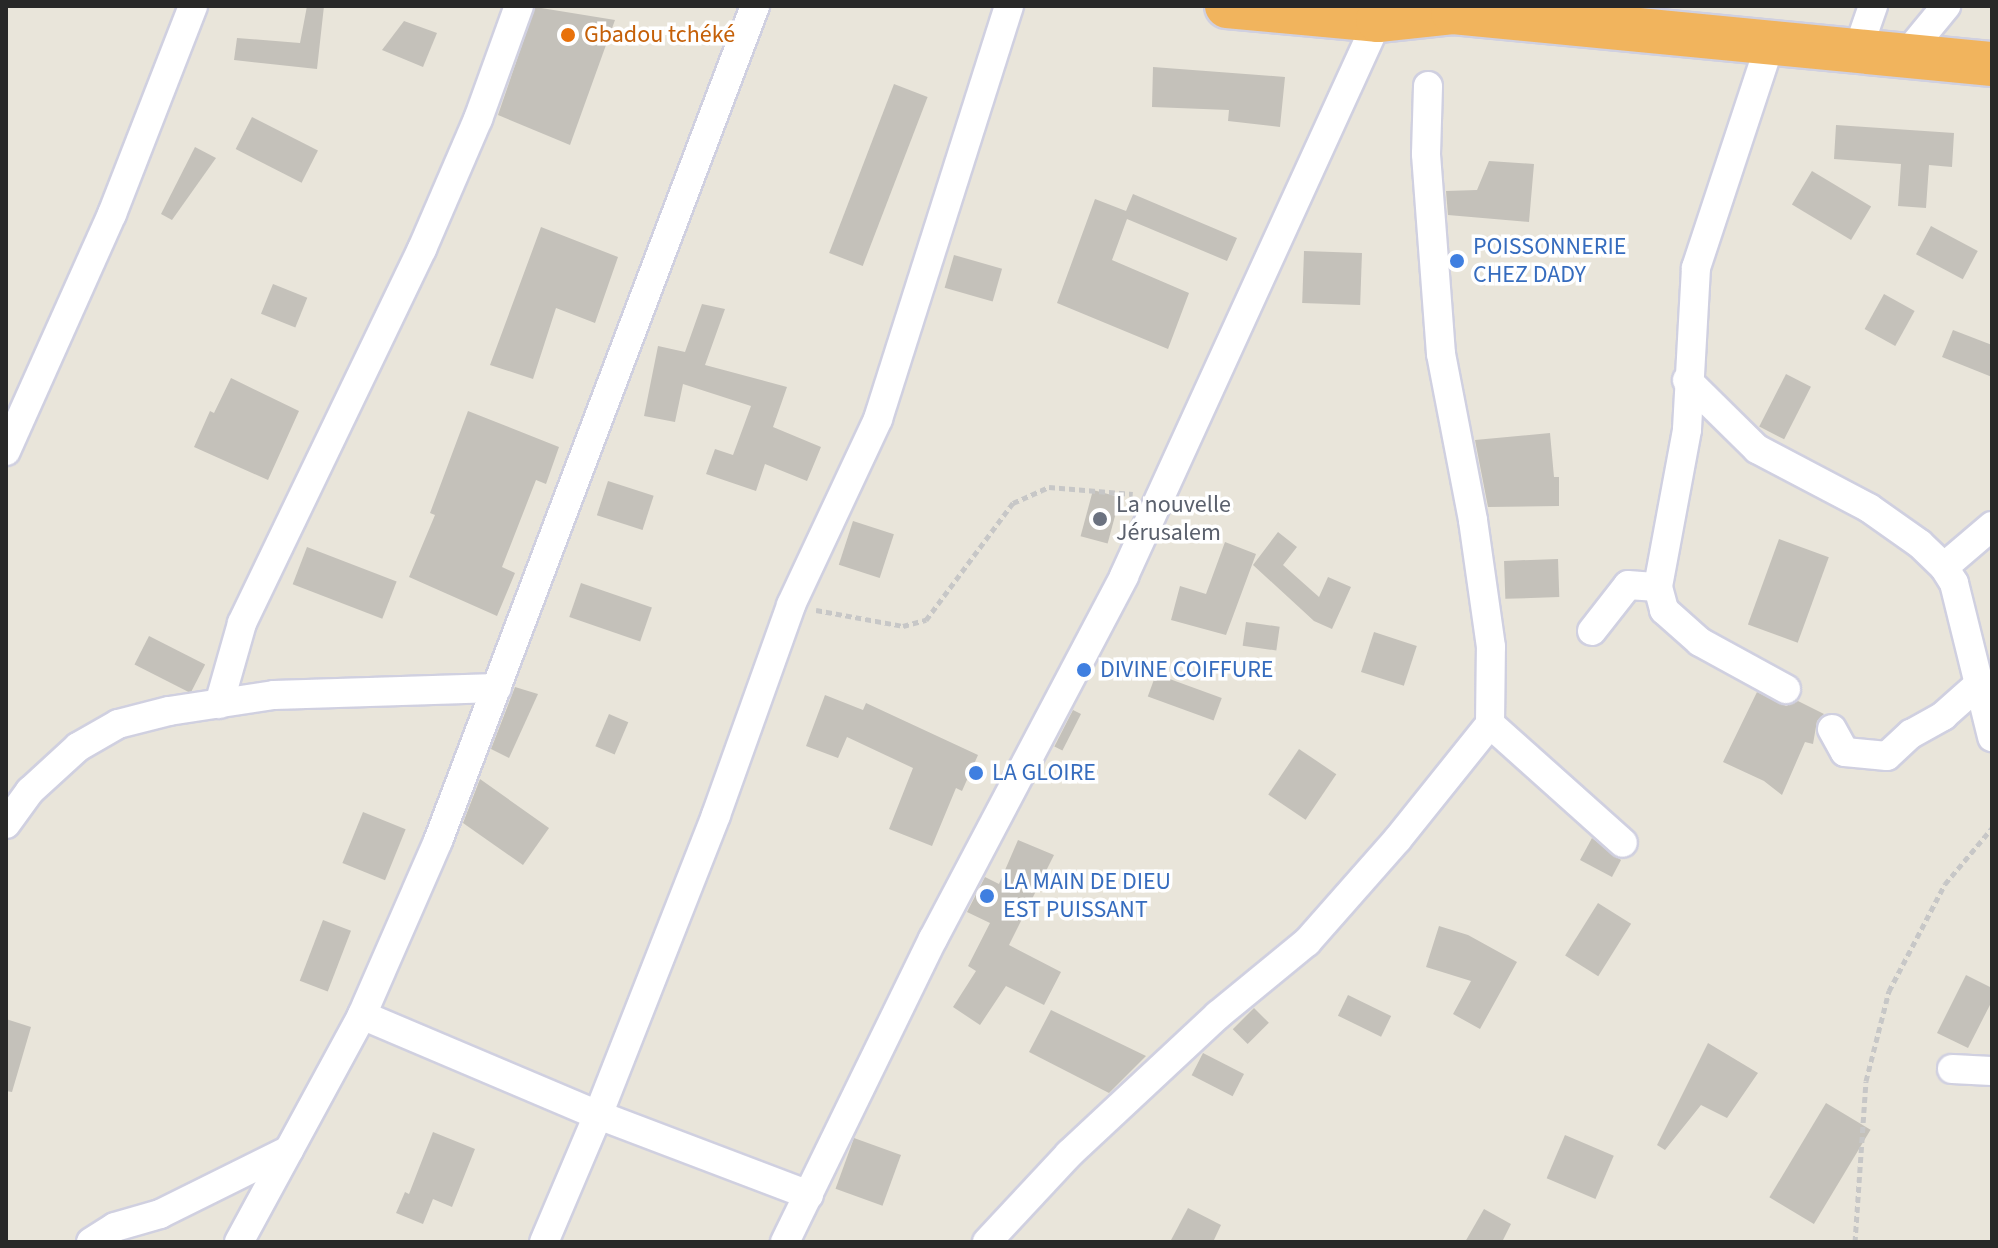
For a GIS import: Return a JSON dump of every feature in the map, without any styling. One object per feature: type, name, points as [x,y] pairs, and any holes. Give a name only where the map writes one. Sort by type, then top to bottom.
[{"type":"highway","points":[[1227,6],[1378,20],[1454,9],[1770,44],[1992,64]]},
{"type":"street","points":[[6,451],[112,214],[193,6]]},
{"type":"street","points":[[219,704],[242,623],[422,249],[478,119],[519,6]]},
{"type":"street","points":[[239,1242],[362,1015],[438,841],[755,6]]},
{"type":"street","points":[[544,1242],[598,1115],[716,815],[791,605],[878,419],[1009,6]]},
{"type":"street","points":[[1857,52],[1873,6]]},
{"type":"street","points":[[1905,56],[1946,6]]},
{"type":"street","points":[[785,1242],[933,939],[1124,576],[1378,20]]},
{"type":"street","points":[[1770,44],[1696,268],[1687,380],[1687,430],[1658,587],[1664,610],[1700,642],[1786,689]]},
{"type":"street","points":[[987,1242],[1069,1154],[1218,1015],[1307,942],[1397,840],[1490,724],[1491,647],[1473,520],[1441,354],[1426,154],[1428,86]]},
{"type":"street","points":[[1687,380],[1757,449],[1869,508],[1920,544],[1944,567],[1954,583],[1992,737]]},
{"type":"street","points":[[1944,567],[1992,526]]},
{"type":"street","points":[[1592,631],[1628,585],[1658,587]]},
{"type":"street","points":[[1832,729],[1845,752],[1887,756],[1911,734],[1943,716],[1978,685]]},
{"type":"street","points":[[6,824],[30,791],[78,747],[118,724],[274,695],[497,688]]},
{"type":"street","points":[[1490,724],[1623,843]]},
{"type":"street","points":[[362,1015],[598,1115],[809,1195]]},
{"type":"street","points":[[1952,1069],[1992,1071]]},
{"type":"street","points":[[91,1242],[115,1227],[160,1214],[289,1150]]},
{"type":"path","points":[[791,605],[903,626],[926,620],[1013,503],[1049,487],[1160,496]]},
{"type":"path","points":[[1855,1242],[1866,1081],[1889,991],[1945,884],[1992,828]]},
{"type":"building","points":[[307,6],[324,6],[317,69],[234,60],[237,38],[300,43]]},
{"type":"building","points":[[535,7],[615,20],[570,145],[498,115]]},
{"type":"building","points":[[404,21],[437,33],[423,67],[382,50]]},
{"type":"building","points":[[1153,67],[1285,77],[1280,127],[1228,121],[1229,110],[1152,107]]},
{"type":"building","points":[[894,84],[928,97],[863,266],[829,253]]},
{"type":"building","points":[[252,117],[318,151],[302,183],[236,149]]},
{"type":"building","points":[[1836,125],[1954,133],[1952,167],[1929,165],[1926,208],[1898,206],[1901,164],[1834,159]]},
{"type":"building","points":[[195,147],[216,158],[172,220],[161,214]]},
{"type":"building","points":[[1489,161],[1534,164],[1529,222],[1448,215],[1446,191],[1477,190]]},
{"type":"building","points":[[1812,171],[1871,207],[1851,240],[1792,204]]},
{"type":"building","points":[[1133,194],[1237,238],[1227,261],[1127,219],[1112,260],[1189,293],[1168,349],[1057,303],[1095,199],[1126,211]]},
{"type":"building","points":[[1931,226],[1978,251],[1963,279],[1916,254]]},
{"type":"building","points":[[541,227],[618,257],[595,323],[556,308],[533,379],[490,365]]},
{"type":"building","points":[[1304,251],[1362,253],[1360,305],[1302,303]]},
{"type":"building","points":[[954,255],[1002,269],[993,301],[945,288]]},
{"type":"building","points":[[273,284],[307,298],[295,328],[261,314]]},
{"type":"building","points":[[1884,294],[1915,311],[1895,346],[1865,329]]},
{"type":"building","points":[[702,304],[725,309],[705,365],[787,387],[773,427],[821,447],[807,481],[765,464],[756,491],[706,474],[715,449],[733,455],[751,406],[683,384],[675,422],[644,416],[658,346],[685,352]]},
{"type":"building","points":[[1953,330],[1992,345],[1992,377],[1942,357]]},
{"type":"building","points":[[1786,374],[1811,387],[1784,439],[1759,427]]},
{"type":"building","points":[[231,378],[299,411],[268,480],[194,447],[210,411],[214,413]]},
{"type":"building","points":[[468,411],[559,447],[546,484],[536,480],[502,567],[515,573],[497,616],[409,577],[435,515],[430,513]]},
{"type":"building","points":[[1550,433],[1554,477],[1559,477],[1559,506],[1488,507],[1475,440]]},
{"type":"building","points":[[608,481],[654,496],[643,530],[597,515]]},
{"type":"building","points":[[1093,490],[1120,497],[1108,544],[1081,536]]},
{"type":"building","points":[[853,521],[894,534],[880,578],[839,565]]},
{"type":"building","points":[[1278,532],[1297,547],[1283,565],[1319,597],[1328,577],[1351,587],[1332,629],[1314,621],[1253,565]]},
{"type":"building","points":[[1779,539],[1829,557],[1798,643],[1748,625]]},
{"type":"building","points":[[1225,542],[1256,554],[1226,635],[1171,620],[1180,586],[1206,594]]},
{"type":"building","points":[[307,547],[397,581],[382,619],[293,584]]},
{"type":"building","points":[[1558,559],[1559,597],[1505,599],[1504,561]]},
{"type":"building","points":[[581,583],[652,607],[640,641],[569,617]]},
{"type":"building","points":[[1246,622],[1280,627],[1276,650],[1243,646]]},
{"type":"building","points":[[1374,632],[1417,646],[1404,686],[1361,672]]},
{"type":"building","points":[[149,636],[205,665],[191,693],[134,665]]},
{"type":"building","points":[[1156,674],[1222,698],[1214,720],[1148,697]]},
{"type":"building","points":[[515,687],[538,694],[509,758],[491,749]]},
{"type":"building","points":[[1757,692],[1786,706],[1798,701],[1824,714],[1817,721],[1813,744],[1805,742],[1782,795],[1764,781],[1723,762]]},
{"type":"building","points":[[825,695],[863,710],[866,703],[978,755],[962,791],[956,788],[932,846],[889,829],[913,768],[847,737],[838,758],[806,746]]},
{"type":"building","points":[[1073,710],[1081,714],[1062,751],[1054,747]]},
{"type":"building","points":[[609,714],[628,722],[615,754],[595,746]]},
{"type":"building","points":[[1299,749],[1336,774],[1306,820],[1268,795]]},
{"type":"building","points":[[480,779],[549,828],[523,865],[463,823]]},
{"type":"building","points":[[363,812],[406,829],[385,880],[342,863]]},
{"type":"building","points":[[1592,838],[1621,860],[1612,877],[1580,860]]},
{"type":"building","points":[[1018,840],[1054,855],[1009,945],[1061,972],[1044,1005],[1006,986],[980,1025],[953,1007],[976,971],[968,966],[990,923],[967,912],[985,877],[999,884]]},
{"type":"building","points":[[1598,903],[1631,924],[1598,976],[1565,956]]},
{"type":"building","points":[[323,920],[351,931],[328,991],[300,981]]},
{"type":"building","points":[[1439,926],[1468,935],[1517,962],[1480,1029],[1453,1014],[1471,981],[1426,967]]},
{"type":"building","points":[[1966,975],[1992,988],[1992,1001],[1968,1048],[1937,1033]]},
{"type":"building","points":[[1348,995],[1391,1016],[1381,1037],[1338,1016]]},
{"type":"building","points":[[1254,1008],[1269,1023],[1248,1044],[1233,1029]]},
{"type":"building","points":[[1051,1010],[1146,1056],[1109,1093],[1029,1052]]},
{"type":"building","points":[[6,1019],[31,1027],[12,1092],[6,1091]]},
{"type":"building","points":[[1708,1043],[1758,1073],[1727,1118],[1701,1105],[1665,1150],[1657,1145]]},
{"type":"building","points":[[1203,1053],[1244,1074],[1233,1096],[1192,1075]]},
{"type":"building","points":[[1826,1103],[1871,1130],[1814,1224],[1769,1197]]},
{"type":"building","points":[[433,1132],[475,1149],[452,1207],[433,1199],[423,1224],[396,1213],[405,1192],[409,1194]]},
{"type":"building","points":[[1565,1135],[1614,1156],[1595,1199],[1547,1178]]},
{"type":"building","points":[[854,1138],[901,1155],[883,1206],[836,1189]]},
{"type":"building","points":[[1188,1208],[1221,1225],[1213,1242],[1170,1242]]},
{"type":"building","points":[[1484,1209],[1511,1224],[1502,1242],[1465,1242]]},
{"type":"place","name":"Gbadou tchéké","points":[[568,35]]},
{"type":"place","name":"POISSONNERIE CHEZ DADY","points":[[1457,261]]},
{"type":"place","name":"La nouvelle Jérusalem","points":[[1100,519]]},
{"type":"place","name":"DIVINE COIFFURE","points":[[1084,670]]},
{"type":"place","name":"LA GLOIRE","points":[[976,773]]},
{"type":"place","name":"LA MAIN DE DIEU EST PUISSANT","points":[[987,896]]}]
